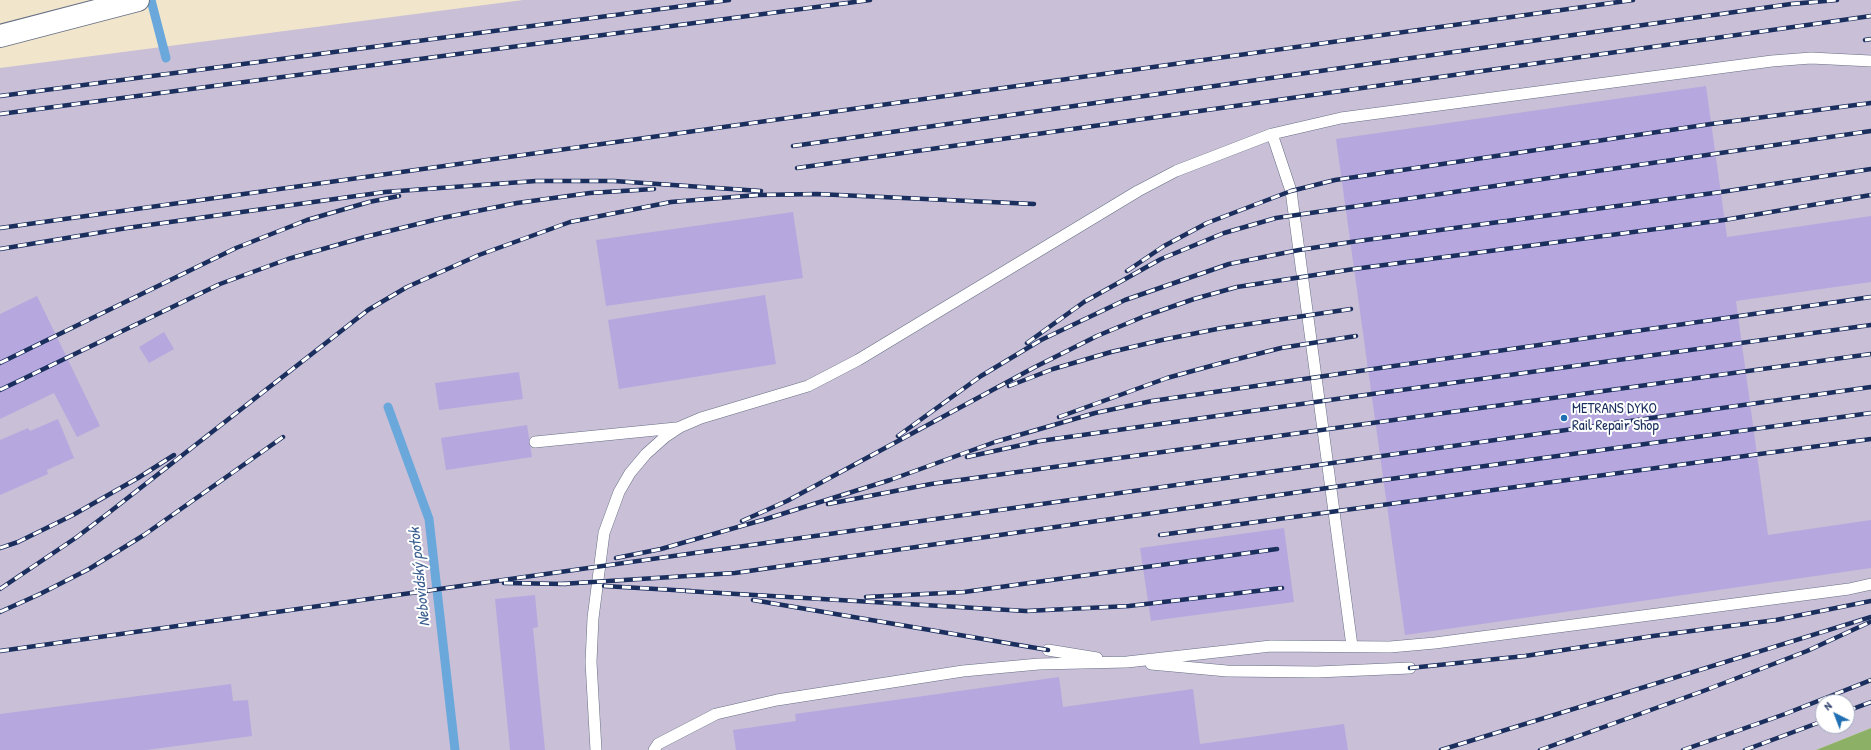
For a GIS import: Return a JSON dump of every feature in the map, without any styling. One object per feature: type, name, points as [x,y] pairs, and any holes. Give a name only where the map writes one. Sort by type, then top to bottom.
[{"type":"street","points":[[0,36],[135,1]]},
{"type":"lane","points":[[596,750],[591,662],[593,625],[604,533],[619,492],[630,473],[646,454],[660,441],[680,427],[701,418],[808,386],[858,360],[1138,191],[1176,171],[1272,134],[1341,118],[1772,61],[1810,58],[1871,61]]},
{"type":"lane","points":[[1272,134],[1291,191],[1352,646]]},
{"type":"lane","points":[[535,442],[680,427]]},
{"type":"lane","points":[[654,750],[658,744],[716,714],[777,700],[963,671],[1039,664],[1127,662],[1271,646],[1390,647],[1435,643],[1841,590],[1871,584]]},
{"type":"lane","points":[[1048,650],[1127,662],[1227,671],[1317,672],[1410,668]]},
{"type":"shaded area","points":[[523,0],[1871,0],[1871,728],[1816,750],[0,750],[0,68]]},
{"type":"green space","points":[[1871,728],[1871,750],[1816,750]]},
{"type":"building","name":"METRANS DYKO Rail Repair Shop","points":[[1706,86],[1727,237],[1871,216],[1871,282],[1736,301],[1768,535],[1871,520],[1871,568],[1405,635],[1336,139]]},
{"type":"building","points":[[793,212],[803,278],[606,306],[596,240]]},
{"type":"building","points":[[765,295],[776,364],[619,389],[608,320]]},
{"type":"building","points":[[37,296],[100,426],[77,437],[54,393],[0,419],[0,314]]},
{"type":"building","points":[[164,332],[174,349],[149,363],[139,347]]},
{"type":"building","points":[[519,372],[523,399],[439,410],[435,383]]},
{"type":"building","points":[[58,419],[74,458],[47,470],[48,474],[0,495],[0,440],[28,428],[30,431]]},
{"type":"building","points":[[527,425],[532,457],[446,470],[441,438]]},
{"type":"building","points":[[1284,528],[1294,602],[1151,621],[1140,548]]},
{"type":"building","points":[[535,595],[538,627],[533,628],[545,750],[510,750],[495,599]]},
{"type":"building","points":[[1059,677],[1063,707],[1193,689],[1200,744],[1344,724],[1348,750],[736,750],[733,730],[796,721],[795,714]]},
{"type":"building","points":[[231,684],[233,701],[248,700],[252,736],[146,750],[0,750],[0,714]]},
{"type":"waterway","name":"Nebovidský potok","points":[[151,0],[166,58]]},
{"type":"waterway","name":"Nebovidský potok","points":[[388,407],[429,519],[455,750]]},
{"type":"railway","points":[[0,96],[729,0]]},
{"type":"railway","points":[[0,114],[870,0]]},
{"type":"railway","points":[[0,228],[1633,0]]},
{"type":"railway","points":[[793,146],[1791,4],[1837,0]]},
{"type":"railway","points":[[797,168],[1871,16]]},
{"type":"railway","points":[[1865,40],[1871,39]]},
{"type":"railway","points":[[1127,271],[1164,246],[1207,223],[1291,191],[1335,180],[1711,124],[1871,103]]},
{"type":"railway","points":[[1027,343],[1084,302],[1161,259],[1224,233],[1276,218],[1871,131]]},
{"type":"railway","points":[[898,436],[981,376],[1041,340],[1125,300],[1229,264],[1299,250],[1351,242],[1721,192],[1871,169]]},
{"type":"railway","points":[[0,249],[127,228],[385,192],[536,181],[614,181],[761,191]]},
{"type":"railway","points":[[0,390],[220,284],[288,259],[365,237],[442,218],[517,203],[590,193],[654,189]]},
{"type":"railway","points":[[0,589],[77,537],[368,310],[407,287],[479,255],[570,222],[671,202],[758,195],[817,194],[1034,204]]},
{"type":"railway","points":[[742,521],[787,501],[1035,367],[1097,336],[1145,316],[1194,299],[1237,287],[1354,269],[1724,220],[1871,195]]},
{"type":"railway","points":[[0,363],[236,248],[307,220],[369,202],[399,196]]},
{"type":"railway","points":[[616,558],[661,549],[766,519],[890,480],[995,442],[1095,413],[1152,401],[1871,297]]},
{"type":"railway","points":[[1009,386],[1053,369],[1111,352],[1162,340],[1222,328],[1351,309]]},
{"type":"railway","points":[[967,457],[1040,441],[1871,325]]},
{"type":"railway","points":[[1059,417],[1167,378],[1218,364],[1281,348],[1356,336]]},
{"type":"railway","points":[[828,504],[931,484],[1871,354]]},
{"type":"railway","points":[[0,651],[1871,387]]},
{"type":"railway","points":[[561,584],[735,573],[1383,480],[1871,413]]},
{"type":"railway","points":[[0,612],[89,569],[144,535],[283,437]]},
{"type":"railway","points":[[1160,535],[1871,439]]},
{"type":"railway","points":[[0,548],[18,542],[73,515],[138,478],[174,455]]},
{"type":"railway","points":[[866,597],[964,592],[1277,549]]},
{"type":"railway","points":[[504,583],[566,584]]},
{"type":"railway","points":[[604,586],[691,591]]},
{"type":"railway","points":[[686,591],[1026,611],[1129,606],[1282,588]]},
{"type":"railway","points":[[753,600],[1048,650]]},
{"type":"railway","points":[[1410,668],[1525,656],[1653,636],[1776,620],[1871,601]]},
{"type":"railway","points":[[1441,750],[1871,617]]},
{"type":"railway","points":[[1540,750],[1706,690],[1807,651],[1870,622]]},
{"type":"railway","points":[[1683,750],[1785,714],[1871,680]]},
{"type":"railway","points":[[1855,708],[1871,702]]},
{"type":"railway","points":[[1745,750],[1815,724]]},
{"type":"place","name":"METRANS DYKO Rail Repair Shop","points":[[1564,418]]}]
